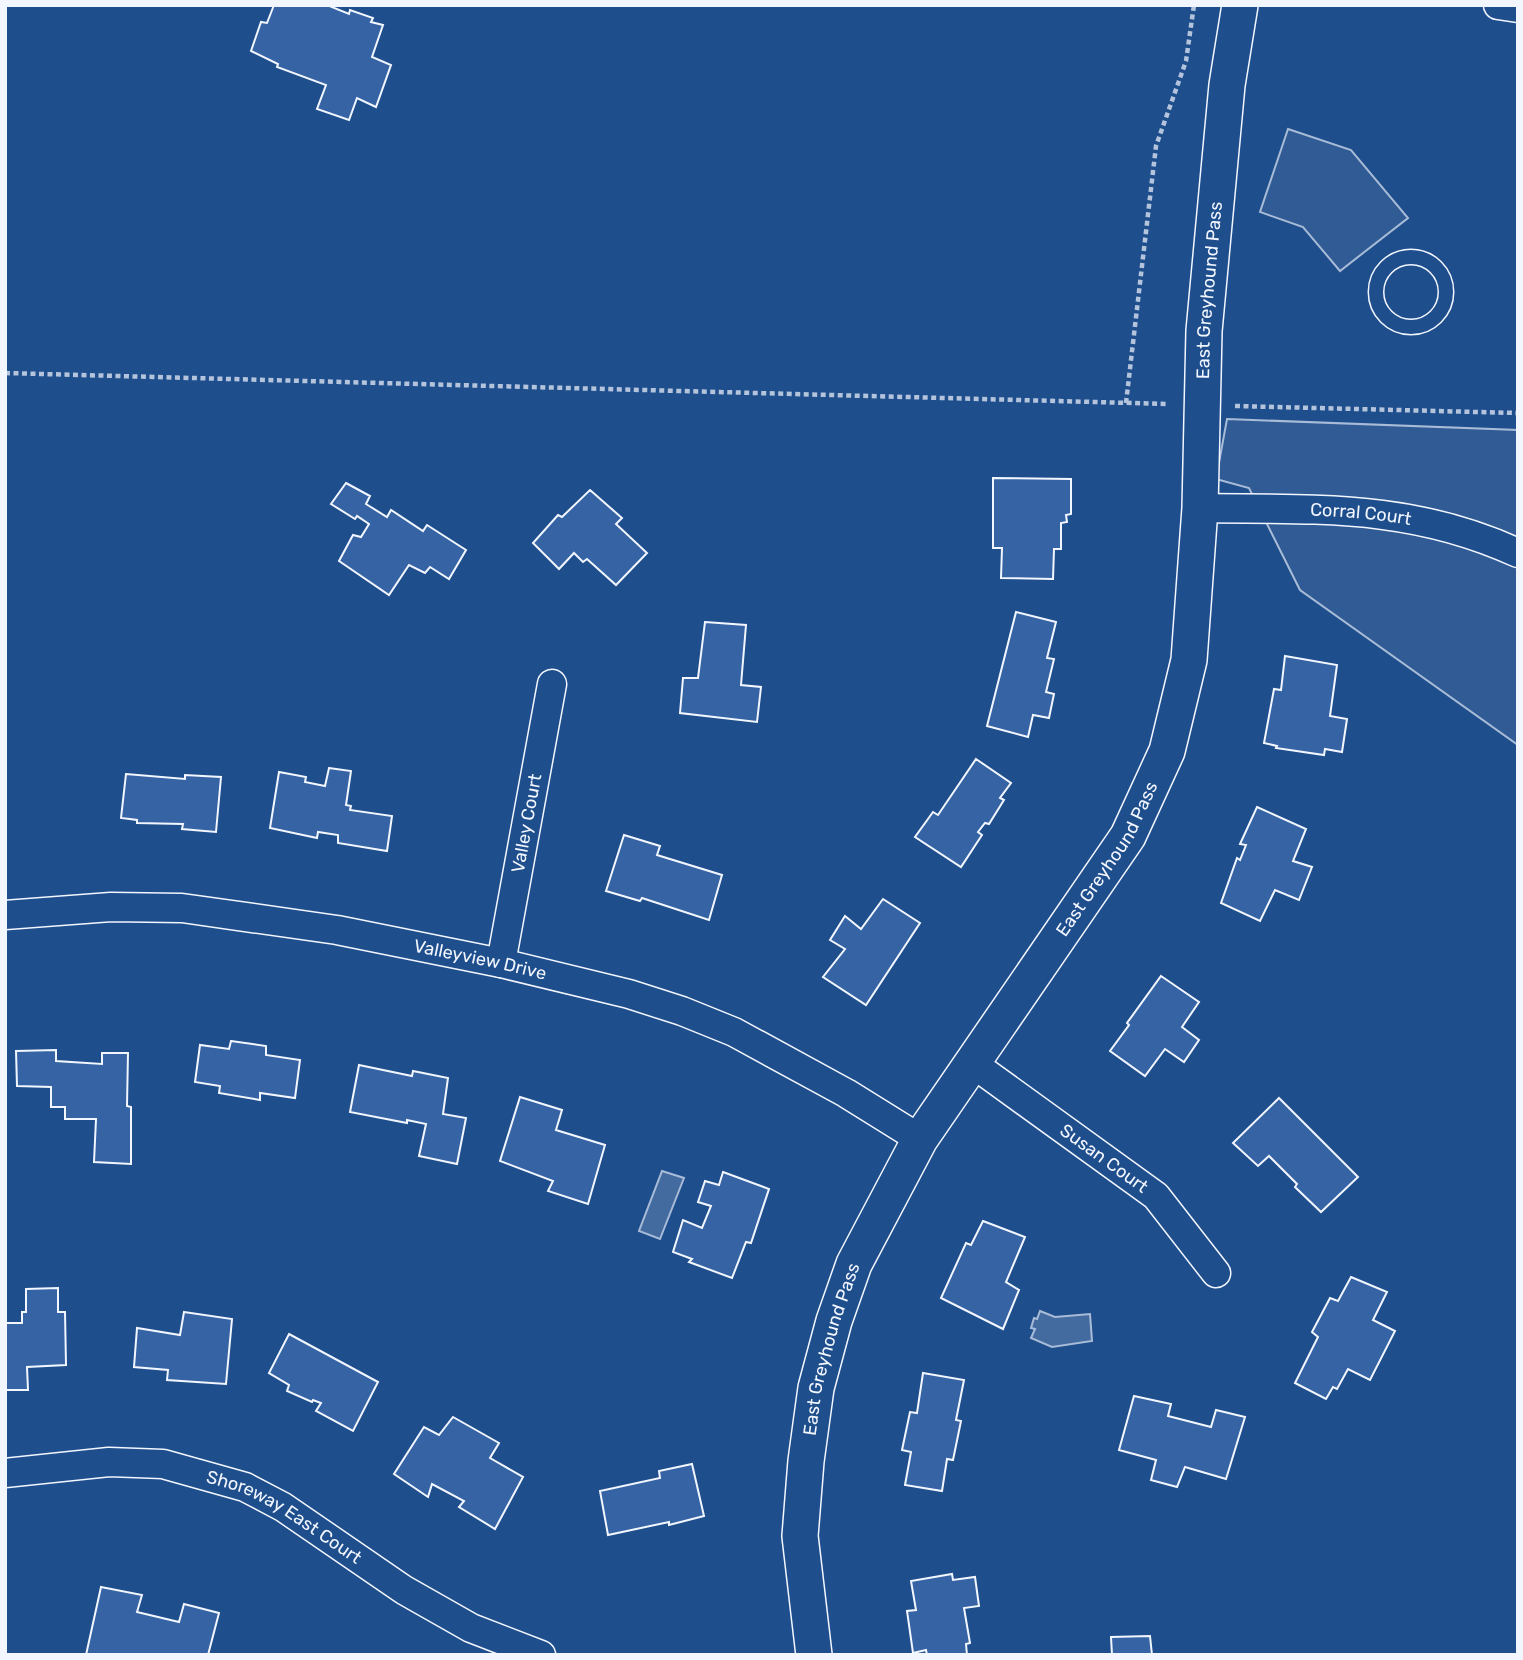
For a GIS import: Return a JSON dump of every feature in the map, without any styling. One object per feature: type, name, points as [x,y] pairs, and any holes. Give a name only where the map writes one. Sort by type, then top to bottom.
[{"type":"street","name":"East Greyhound Pass","points":[[814,1655],[800,1535],[806,1461],[816,1388],[834,1321],[855,1264],[920,1139],[1128,836],[1167,751],[1189,660],[1200,508],[1204,331],[1227,85],[1240,5]]},
{"type":"street","points":[[1498,5],[1518,8]]},
{"type":"street","name":"Corral Court","points":[[1200,508],[1352,510],[1410,517],[1463,530],[1518,552]]},
{"type":"street","name":"Valley Court","points":[[500,963],[552,684]]},
{"type":"street","name":"Valleyview Drive","points":[[5,915],[111,907],[182,908],[337,930],[500,963],[629,994],[723,1028],[846,1093],[920,1139]]},
{"type":"street","name":"Susan Court","points":[[972,1063],[1156,1196],[1216,1273]]},
{"type":"street","name":"Shoreway East Court","points":[[5,1473],[109,1462],[163,1464],[245,1488],[283,1507],[404,1590],[471,1628],[541,1655]]},
{"type":"lane","points":[[1411,257],[1433,264],[1440,273],[1446,294],[1438,314],[1430,322],[1407,327],[1386,317],[1376,295],[1377,283],[1382,273],[1400,259],[1411,257]]},
{"type":"path","points":[[1126,403],[1156,146],[1186,61],[1194,5]]},
{"type":"path","points":[[5,373],[1175,404]]},
{"type":"path","points":[[1231,406],[1518,413]]},
{"type":"shaded area","points":[[1288,129],[1351,150],[1408,218],[1340,271],[1303,227],[1260,212]]},
{"type":"shaded area","points":[[1227,419],[1518,430],[1518,745],[1300,590],[1249,488],[1216,479]]},
{"type":"shaded area","points":[[662,1171],[684,1178],[660,1239],[639,1231]]},
{"type":"shaded area","points":[[1040,1311],[1055,1317],[1090,1314],[1092,1341],[1052,1347],[1031,1338],[1035,1329],[1031,1328],[1034,1318],[1037,1319]]},
{"type":"building","points":[[274,5],[327,5],[349,14],[350,10],[373,18],[371,22],[383,25],[372,57],[391,65],[376,107],[357,98],[349,120],[317,109],[326,85],[277,67],[278,64],[251,51],[261,22],[267,23]]},
{"type":"building","points":[[993,478],[1071,479],[1071,514],[1066,515],[1067,522],[1061,523],[1061,549],[1054,549],[1053,579],[1001,578],[1002,548],[993,548]]},
{"type":"building","points":[[346,483],[370,496],[366,504],[387,517],[391,510],[423,531],[427,525],[466,550],[449,579],[430,567],[425,573],[409,565],[389,595],[339,561],[353,535],[361,537],[369,524],[331,504]]},
{"type":"building","points":[[590,490],[622,518],[616,524],[647,553],[616,585],[587,559],[583,562],[574,553],[559,569],[533,543],[558,515],[562,517]]},
{"type":"building","points":[[1016,612],[1056,622],[1047,658],[1054,659],[1046,692],[1054,694],[1049,718],[1033,715],[1028,737],[987,726]]},
{"type":"building","points":[[705,622],[746,625],[741,685],[761,687],[757,722],[680,713],[683,678],[698,678]]},
{"type":"building","points":[[1285,656],[1337,665],[1330,716],[1347,719],[1342,752],[1325,749],[1324,755],[1276,748],[1277,746],[1264,743],[1274,689],[1281,690]]},
{"type":"building","points":[[976,759],[1011,783],[1000,798],[1004,800],[989,824],[985,823],[978,832],[982,835],[961,867],[915,837],[933,812],[938,815]]},
{"type":"building","points":[[329,768],[351,771],[346,805],[351,806],[350,810],[392,816],[387,851],[338,843],[338,835],[318,832],[317,838],[270,828],[279,772],[306,777],[305,782],[325,786]]},
{"type":"building","points":[[126,774],[185,779],[185,775],[221,777],[216,832],[182,829],[183,824],[137,823],[137,820],[121,818]]},
{"type":"building","points":[[1257,807],[1306,829],[1293,861],[1312,867],[1299,900],[1275,890],[1260,921],[1221,903],[1237,858],[1240,860],[1246,845],[1240,844]]},
{"type":"building","points":[[624,835],[660,846],[657,855],[722,875],[709,920],[642,898],[640,901],[606,891]]},
{"type":"building","points":[[883,899],[920,923],[866,1005],[823,977],[845,949],[830,940],[845,916],[861,929]]},
{"type":"building","points":[[1161,976],[1199,1002],[1182,1027],[1199,1040],[1184,1062],[1165,1049],[1145,1076],[1110,1051]]},
{"type":"building","points":[[231,1041],[266,1046],[266,1055],[300,1060],[295,1098],[260,1093],[260,1100],[219,1093],[220,1086],[195,1082],[200,1045],[229,1049]]},
{"type":"building","points":[[56,1050],[56,1061],[102,1064],[102,1053],[128,1053],[127,1106],[131,1107],[131,1164],[94,1162],[96,1119],[65,1119],[65,1107],[51,1107],[51,1087],[17,1086],[16,1051]]},
{"type":"building","points":[[359,1065],[412,1076],[413,1071],[448,1078],[443,1114],[466,1118],[457,1164],[419,1156],[426,1124],[350,1112]]},
{"type":"building","points":[[520,1097],[562,1110],[556,1130],[605,1145],[588,1204],[548,1191],[553,1181],[500,1161]]},
{"type":"building","points":[[1279,1098],[1358,1177],[1321,1212],[1269,1156],[1258,1166],[1233,1143]]},
{"type":"building","points":[[723,1172],[769,1189],[751,1243],[746,1242],[732,1278],[689,1262],[692,1259],[673,1252],[683,1220],[702,1228],[711,1206],[698,1202],[705,1181],[719,1185]]},
{"type":"building","points":[[983,1221],[1025,1237],[1006,1282],[1019,1290],[1003,1329],[941,1298],[966,1243],[971,1245]]},
{"type":"building","points":[[1351,1277],[1387,1292],[1373,1320],[1395,1331],[1370,1380],[1348,1369],[1337,1389],[1333,1387],[1326,1399],[1295,1383],[1318,1337],[1312,1332],[1330,1298],[1338,1301]]},
{"type":"building","points":[[58,1288],[58,1312],[65,1312],[66,1365],[27,1367],[28,1390],[5,1390],[5,1323],[22,1323],[22,1312],[26,1312],[26,1289]]},
{"type":"building","points":[[184,1312],[232,1319],[226,1384],[167,1380],[168,1370],[134,1367],[137,1328],[180,1335]]},
{"type":"building","points":[[289,1334],[378,1382],[353,1431],[316,1411],[321,1403],[287,1391],[289,1385],[269,1373]]},
{"type":"building","points":[[923,1373],[964,1380],[956,1420],[961,1421],[953,1460],[947,1459],[942,1491],[905,1485],[911,1452],[902,1450],[910,1412],[917,1413]]},
{"type":"building","points":[[1134,1396],[1171,1404],[1168,1416],[1211,1427],[1216,1410],[1245,1417],[1226,1479],[1185,1467],[1177,1487],[1151,1480],[1156,1460],[1119,1450]]},
{"type":"building","points":[[453,1417],[499,1443],[490,1458],[523,1477],[495,1529],[459,1507],[464,1501],[432,1484],[428,1497],[394,1474],[424,1427],[439,1435]]},
{"type":"building","points":[[692,1464],[704,1516],[608,1535],[600,1491],[660,1478],[659,1471]]},
{"type":"building","points":[[952,1574],[953,1580],[975,1577],[979,1606],[964,1608],[970,1643],[966,1644],[967,1655],[927,1655],[926,1650],[913,1653],[907,1611],[916,1610],[911,1581]]},
{"type":"building","points":[[101,1587],[142,1595],[137,1612],[179,1622],[184,1604],[219,1613],[208,1655],[86,1655]]},
{"type":"building","points":[[1150,1636],[1152,1655],[1112,1655],[1111,1637]]}]
